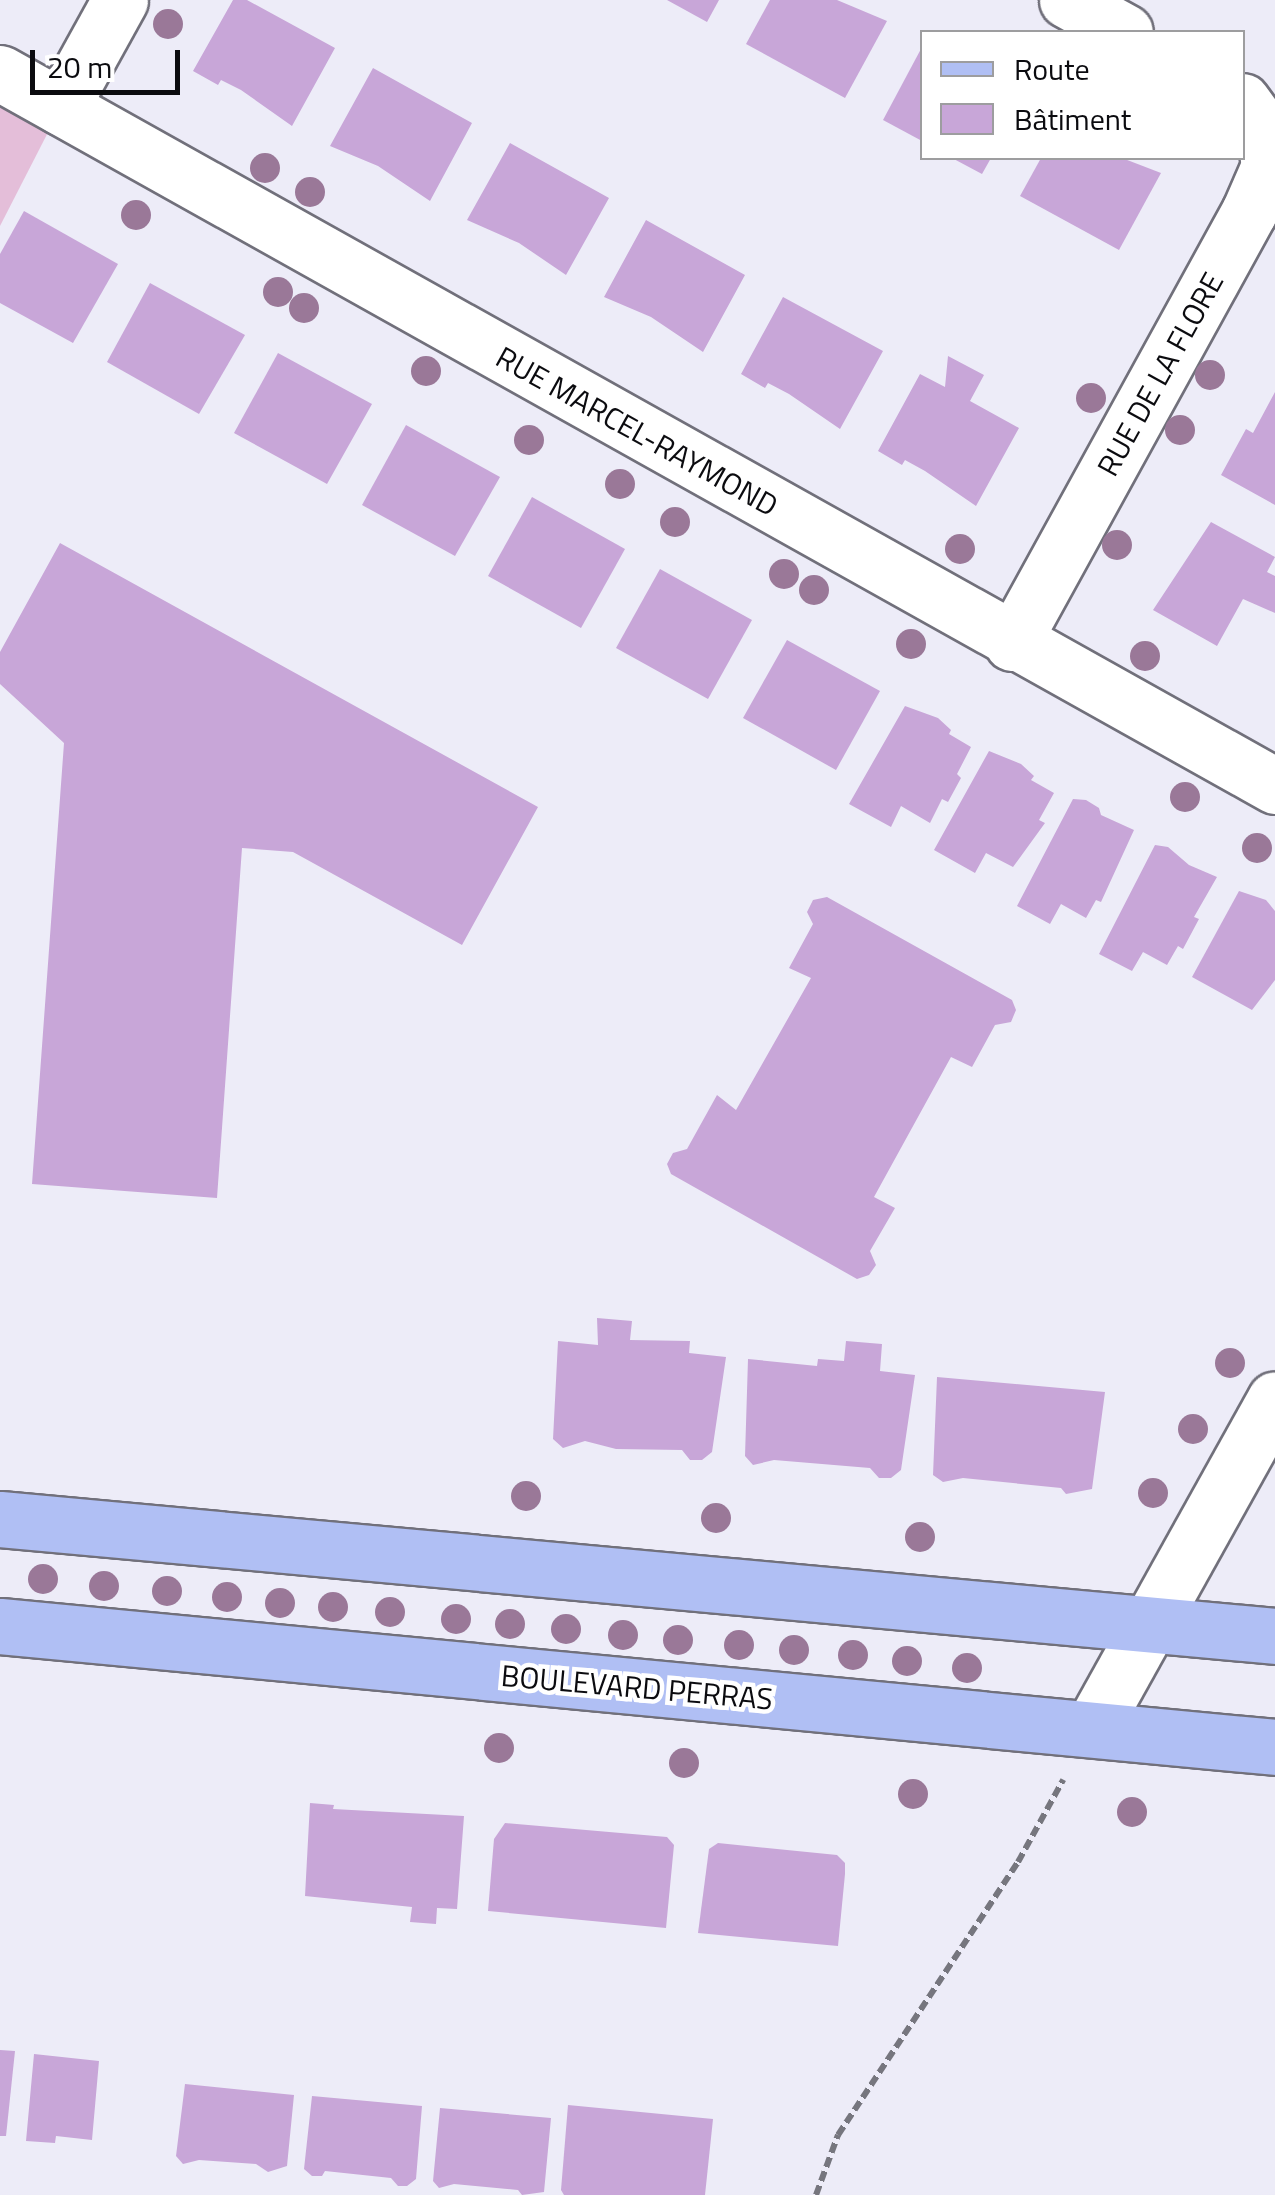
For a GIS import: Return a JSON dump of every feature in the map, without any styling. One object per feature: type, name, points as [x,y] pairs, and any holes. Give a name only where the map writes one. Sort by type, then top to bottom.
[{"type":"main road","points":[[0,1519],[1275,1636]]},
{"type":"main road","name":"BOULEVARD PERRAS","points":[[0,1626],[1275,1747]]},
{"type":"street","points":[[60,107],[120,0]]},
{"type":"street","points":[[1067,0],[1121,30]]},
{"type":"street","name":"RUE MARCEL-RAYMOND","points":[[0,74],[1275,786]]},
{"type":"street","name":"RUE DE LA FLORE","points":[[1012,642],[1249,212],[1269,166],[1264,130],[1245,105]]},
{"type":"street","points":[[1092,1728],[1275,1399]]},
{"type":"path","points":[[816,2195],[838,2135],[1018,1862],[1092,1728]]},
{"type":"shaded area","points":[[0,73],[61,107],[0,226]]},
{"type":"building","points":[[233,0],[247,0],[335,48],[292,126],[241,90],[221,80],[218,85],[193,71]]},
{"type":"building","points":[[667,0],[719,0],[707,22]]},
{"type":"building","points":[[770,0],[837,0],[887,21],[845,98],[746,44]]},
{"type":"building","points":[[920,51],[920,140],[883,120]]},
{"type":"building","points":[[373,68],[472,123],[430,201],[378,166],[330,146]]},
{"type":"building","points":[[510,143],[609,198],[566,275],[519,243],[467,220]]},
{"type":"building","points":[[956,160],[990,160],[982,174]]},
{"type":"building","points":[[1040,160],[1127,160],[1161,173],[1119,250],[1020,196]]},
{"type":"building","points":[[24,211],[118,264],[73,343],[0,303],[0,254]]},
{"type":"building","points":[[646,220],[745,275],[703,352],[651,317],[604,297]]},
{"type":"building","points":[[150,283],[245,335],[199,414],[107,362]]},
{"type":"building","points":[[783,297],[883,351],[840,429],[789,394],[768,383],[765,388],[741,374]]},
{"type":"building","points":[[278,353],[372,404],[327,484],[234,433]]},
{"type":"building","points":[[948,356],[984,375],[970,401],[1019,428],[976,506],[925,471],[905,460],[902,465],[878,451],[920,374],[945,387]]},
{"type":"building","points":[[1275,392],[1275,505],[1221,475],[1246,429],[1253,433]]},
{"type":"building","points":[[406,425],[500,477],[455,556],[362,505]]},
{"type":"building","points":[[532,497],[625,549],[581,628],[488,576]]},
{"type":"building","points":[[1211,522],[1275,557],[1267,572],[1275,576],[1275,613],[1243,599],[1217,646],[1153,610]]},
{"type":"building","points":[[60,543],[538,807],[462,945],[293,852],[242,848],[217,1198],[32,1184],[64,743],[0,684],[0,652]]},
{"type":"building","points":[[660,569],[752,620],[708,699],[616,648]]},
{"type":"building","points":[[787,640],[880,691],[836,770],[743,718]]},
{"type":"building","points":[[905,706],[938,718],[951,730],[949,734],[971,747],[957,774],[961,778],[948,802],[942,799],[930,823],[901,806],[891,827],[849,804]]},
{"type":"building","points":[[989,751],[1021,764],[1034,776],[1031,780],[1054,793],[1039,820],[1045,823],[1013,867],[986,853],[975,873],[934,850]]},
{"type":"building","points":[[1073,799],[1086,800],[1099,808],[1101,815],[1134,830],[1101,902],[1096,900],[1086,918],[1061,904],[1050,924],[1017,906]]},
{"type":"building","points":[[1155,845],[1168,847],[1189,865],[1217,877],[1194,917],[1199,919],[1183,949],[1178,946],[1167,965],[1143,952],[1132,971],[1099,954]]},
{"type":"building","points":[[1239,891],[1266,900],[1275,911],[1275,980],[1252,1010],[1192,977]]},
{"type":"building","points":[[827,897],[1012,1000],[1016,1010],[1011,1022],[995,1025],[972,1067],[951,1057],[874,1197],[895,1208],[870,1251],[876,1265],[869,1275],[857,1279],[671,1174],[667,1164],[673,1153],[687,1149],[717,1095],[736,1110],[811,978],[789,968],[813,924],[807,912],[813,900]]},
{"type":"building","points":[[597,1318],[632,1321],[630,1340],[690,1341],[689,1353],[726,1357],[712,1452],[702,1460],[690,1460],[682,1450],[616,1449],[585,1441],[563,1448],[553,1439],[558,1341],[598,1345]]},
{"type":"building","points":[[846,1341],[882,1344],[880,1371],[915,1375],[901,1470],[891,1478],[879,1478],[870,1468],[774,1460],[753,1465],[745,1456],[748,1359],[817,1366],[818,1359],[844,1361]]},
{"type":"building","points":[[937,1377],[1105,1392],[1092,1489],[1066,1494],[1061,1488],[963,1478],[943,1482],[933,1475]]},
{"type":"building","points":[[310,1803],[334,1805],[333,1809],[464,1816],[457,1909],[437,1908],[436,1924],[410,1922],[412,1907],[305,1896]]},
{"type":"building","points":[[505,1823],[667,1837],[674,1845],[666,1928],[488,1911],[494,1839]]},
{"type":"building","points":[[718,1843],[837,1855],[845,1863],[838,1946],[698,1933],[709,1849]]},
{"type":"building","points":[[0,2050],[15,2051],[6,2136],[0,2136]]},
{"type":"building","points":[[34,2054],[99,2061],[92,2140],[56,2136],[55,2143],[26,2141]]},
{"type":"building","points":[[185,2084],[294,2095],[287,2166],[268,2172],[256,2164],[199,2160],[183,2164],[176,2156]]},
{"type":"building","points":[[312,2096],[422,2106],[416,2179],[407,2186],[398,2186],[391,2178],[325,2171],[322,2176],[312,2176],[304,2169]]},
{"type":"building","points":[[568,2105],[713,2119],[705,2195],[564,2195],[561,2190]]},
{"type":"building","points":[[440,2108],[551,2118],[544,2192],[522,2195],[518,2190],[454,2184],[439,2188],[433,2181]]}]
